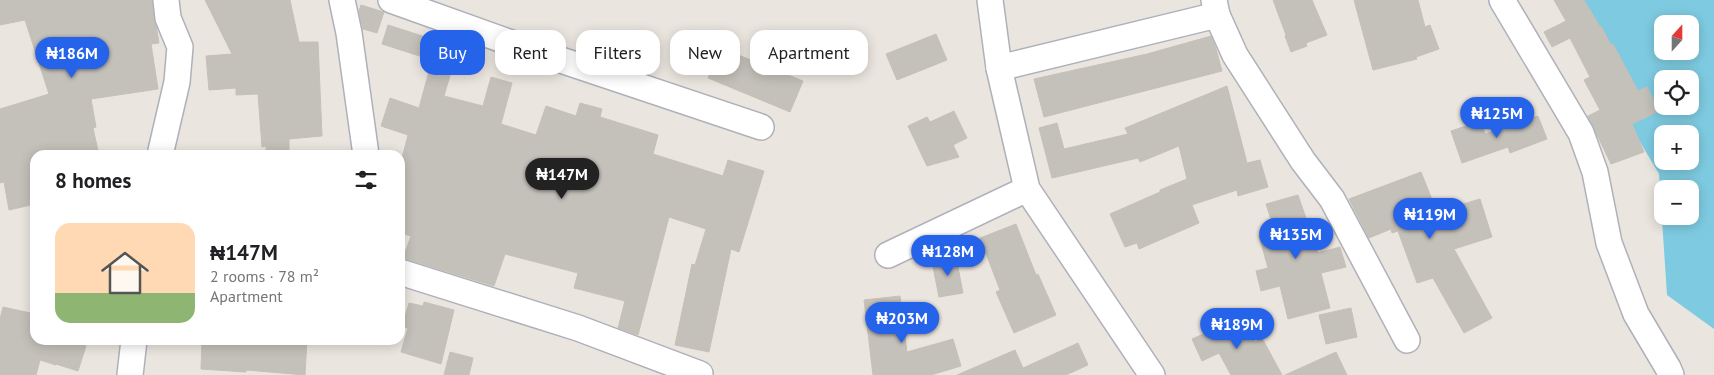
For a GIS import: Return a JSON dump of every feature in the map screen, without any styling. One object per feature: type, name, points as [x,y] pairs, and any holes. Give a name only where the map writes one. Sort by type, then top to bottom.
[{"type":"street","points":[[161,150],[177,82],[180,47],[168,18],[166,0]]},
{"type":"street","points":[[342,0],[349,33],[365,150]]},
{"type":"street","points":[[391,0],[528,49],[761,127]]},
{"type":"street","points":[[990,0],[999,68],[1027,189],[1152,375]]},
{"type":"street","points":[[1502,0],[1581,133],[1595,172],[1609,243],[1636,314],[1668,368],[1670,375]]},
{"type":"street","points":[[999,68],[1215,8],[1235,55],[1304,161],[1332,198],[1407,340]]},
{"type":"street","points":[[888,255],[1027,189]]},
{"type":"street","points":[[405,274],[578,328],[700,375]]},
{"type":"street","points":[[130,375],[133,345]]},
{"type":"water","points":[[1563,0],[1714,0],[1714,329],[1667,295],[1662,225],[1699,225],[1699,180],[1659,180],[1657,170],[1699,170],[1699,125],[1654,125],[1654,166],[1566,17]]},
{"type":"building","points":[[0,0],[152,0],[159,43],[151,44],[158,89],[91,99],[96,127],[93,128],[98,150],[30,150],[30,205],[9,210],[4,182],[0,183],[0,109],[49,94],[25,20],[0,25]]},
{"type":"building","points":[[205,0],[290,0],[299,42],[318,42],[322,136],[289,139],[289,150],[266,150],[266,146],[262,147],[258,94],[236,95],[236,88],[209,90],[206,56],[232,54]]},
{"type":"building","points":[[1273,0],[1312,0],[1327,35],[1306,43],[1307,46],[1291,52]]},
{"type":"building","points":[[1354,0],[1418,0],[1425,27],[1430,25],[1439,49],[1416,57],[1417,59],[1373,70]]},
{"type":"building","points":[[1554,0],[1584,0],[1611,45],[1613,44],[1638,91],[1647,87],[1654,101],[1654,113],[1632,124],[1644,152],[1611,164],[1588,116],[1600,110],[1584,80],[1590,77],[1570,38],[1552,47],[1544,32],[1566,21]]},
{"type":"building","points":[[361,5],[384,12],[377,33],[363,29],[359,11]]},
{"type":"building","points":[[388,25],[420,35],[420,56],[382,44]]},
{"type":"building","points":[[936,34],[947,60],[897,80],[886,54]]},
{"type":"building","points":[[1211,36],[1222,71],[1044,117],[1034,79],[1147,54]]},
{"type":"building","points":[[740,56],[750,60],[750,75],[788,75],[803,81],[790,112],[708,78],[709,75],[740,75]]},
{"type":"building","points":[[428,75],[450,75],[444,96],[483,106],[491,77],[512,83],[501,124],[536,135],[546,106],[576,116],[580,103],[602,109],[600,117],[658,135],[653,154],[723,176],[728,160],[764,171],[739,252],[731,249],[709,352],[675,345],[692,264],[695,265],[706,229],[669,217],[638,335],[618,328],[625,301],[574,288],[578,273],[505,254],[494,286],[405,259],[405,252],[411,236],[405,234],[404,150],[408,135],[381,126],[390,98],[419,108]]},
{"type":"building","points":[[1227,86],[1247,163],[1260,160],[1268,187],[1238,196],[1237,190],[1192,205],[1199,223],[1139,249],[1137,243],[1125,247],[1110,214],[1187,179],[1179,146],[1140,162],[1138,158],[1052,178],[1039,128],[1057,123],[1064,149],[1128,134],[1125,128]]},
{"type":"building","points":[[954,111],[967,138],[953,145],[959,157],[927,166],[908,126],[927,117],[930,122]]},
{"type":"building","points":[[1538,116],[1547,139],[1510,153],[1508,147],[1462,163],[1451,131],[1481,121],[1485,134]]},
{"type":"building","points":[[1421,172],[1437,212],[1480,199],[1492,237],[1454,249],[1492,318],[1464,333],[1433,278],[1417,283],[1398,231],[1392,233],[1391,229],[1369,238],[1349,199]]},
{"type":"building","points":[[1298,195],[1318,253],[1340,247],[1346,267],[1321,273],[1330,308],[1288,319],[1280,286],[1261,291],[1256,271],[1268,268],[1259,236],[1275,232],[1266,204]]},
{"type":"building","points":[[1016,224],[1036,275],[1038,274],[1056,315],[1014,333],[996,292],[1000,290],[980,238]]},
{"type":"building","points":[[956,257],[963,293],[939,297],[932,262]]},
{"type":"building","points":[[900,296],[907,352],[953,339],[961,366],[931,375],[873,375],[864,300]]},
{"type":"building","points":[[424,302],[454,310],[441,364],[401,352],[403,345],[405,345],[408,328],[405,328],[405,317],[409,303],[423,306]]},
{"type":"building","points":[[3,307],[30,313],[30,345],[86,346],[78,371],[40,360],[36,375],[0,375],[0,319]]},
{"type":"building","points":[[1351,308],[1357,337],[1326,344],[1319,315]]},
{"type":"building","points":[[1244,316],[1255,342],[1262,338],[1282,375],[1231,375],[1219,353],[1202,361],[1192,339]]},
{"type":"building","points":[[1078,343],[1088,365],[1066,375],[957,375],[1015,350],[1023,368]]},
{"type":"building","points":[[202,345],[307,345],[305,375],[246,370],[246,372],[201,369]]},
{"type":"building","points":[[450,352],[473,358],[469,375],[444,375]]},
{"type":"building","points":[[1336,352],[1347,375],[1285,375]]}]
